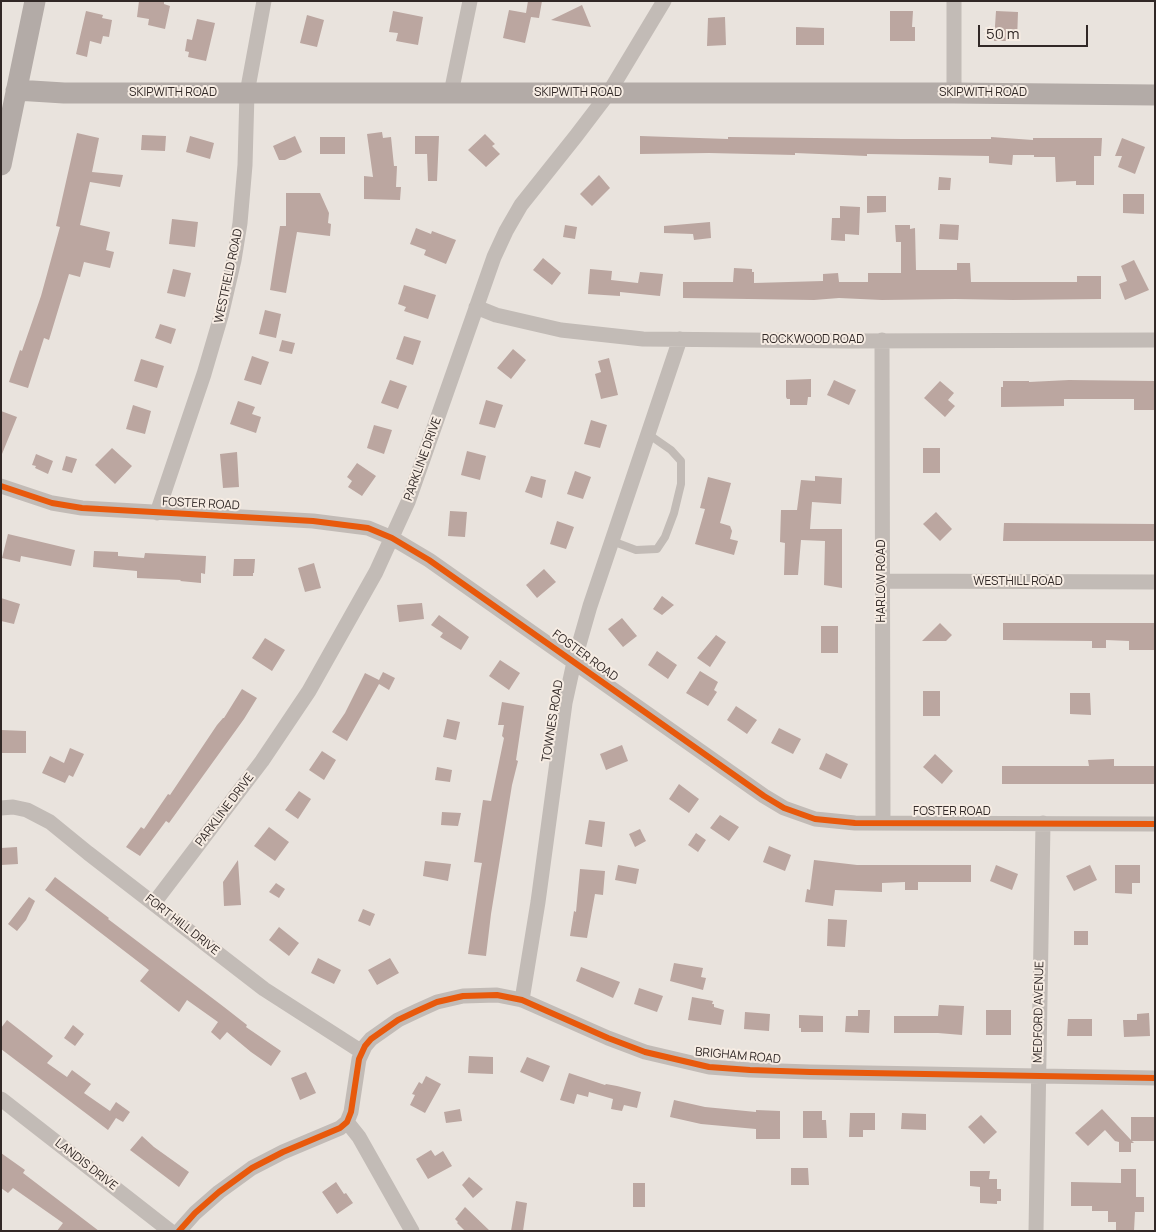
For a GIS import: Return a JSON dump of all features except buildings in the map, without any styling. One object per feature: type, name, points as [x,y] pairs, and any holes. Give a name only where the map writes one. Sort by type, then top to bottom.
[{"type":"main road","points":[[1,165],[9,89],[35,1]]},
{"type":"main road","name":"SKIPWITH ROAD","points":[[9,89],[64,93],[954,93],[1155,95]]},
{"type":"street","name":"WESTFIELD ROAD","points":[[157,513],[204,374],[221,316],[234,260],[241,213],[245,165],[247,93],[264,1]]},
{"type":"street","points":[[451,93],[470,1]]},
{"type":"street","name":"PARKLINE DRIVE","points":[[154,903],[262,761],[309,691],[376,572],[408,502],[494,257],[521,205],[608,94],[664,1]]},
{"type":"street","points":[[954,1],[954,93]]},
{"type":"street","name":"ROCKWOOD ROAD","points":[[476,306],[496,315],[561,330],[643,339],[1155,340]]},
{"type":"street","name":"TOWNES ROAD","points":[[522,1000],[565,703],[574,662],[612,541],[680,339]]},
{"type":"street","name":"HARLOW ROAD","points":[[882,340],[883,823]]},
{"type":"street","name":"FOSTER ROAD","points":[[1,486],[52,503],[82,508],[313,521],[368,528],[392,538],[429,560],[784,808],[815,819],[834,822],[883,823],[1155,824]]},
{"type":"street","name":"WESTHILL ROAD","points":[[882,581],[1155,582]]},
{"type":"street","name":"FORT HILL DRIVE","points":[[1,808],[13,807],[27,810],[50,822],[88,854],[264,989],[362,1052]]},
{"type":"street","name":"MEDFORD AVENUE","points":[[1036,1231],[1043,823]]},
{"type":"street","name":"BRIGHAM ROAD","points":[[347,1122],[351,1112],[359,1059],[371,1039],[398,1020],[437,1002],[463,996],[485,994],[522,1000],[644,1052],[709,1067],[810,1072],[1155,1078]]},
{"type":"street","name":"LANDIS DRIVE","points":[[1,1099],[170,1231]]},
{"type":"street","points":[[179,1231],[195,1213],[219,1192],[252,1168],[283,1152],[340,1128],[347,1122],[359,1137],[412,1231]]},
{"type":"lane","points":[[612,541],[636,550],[657,549],[665,537],[671,521],[681,484],[680,461],[672,450],[648,434]]},
{"type":"cycle path","points":[[1,486],[52,503],[82,508],[313,521],[368,528],[392,538],[429,560],[764,796],[784,808],[815,819],[855,823],[1155,824]]},
{"type":"cycle path","points":[[179,1231],[195,1213],[219,1192],[252,1168],[283,1152],[340,1128],[347,1122],[351,1112],[359,1059],[365,1046],[371,1039],[398,1020],[417,1011],[437,1002],[463,996],[497,995],[522,1000],[608,1038],[645,1052],[709,1067],[810,1072],[1155,1078]]}]
